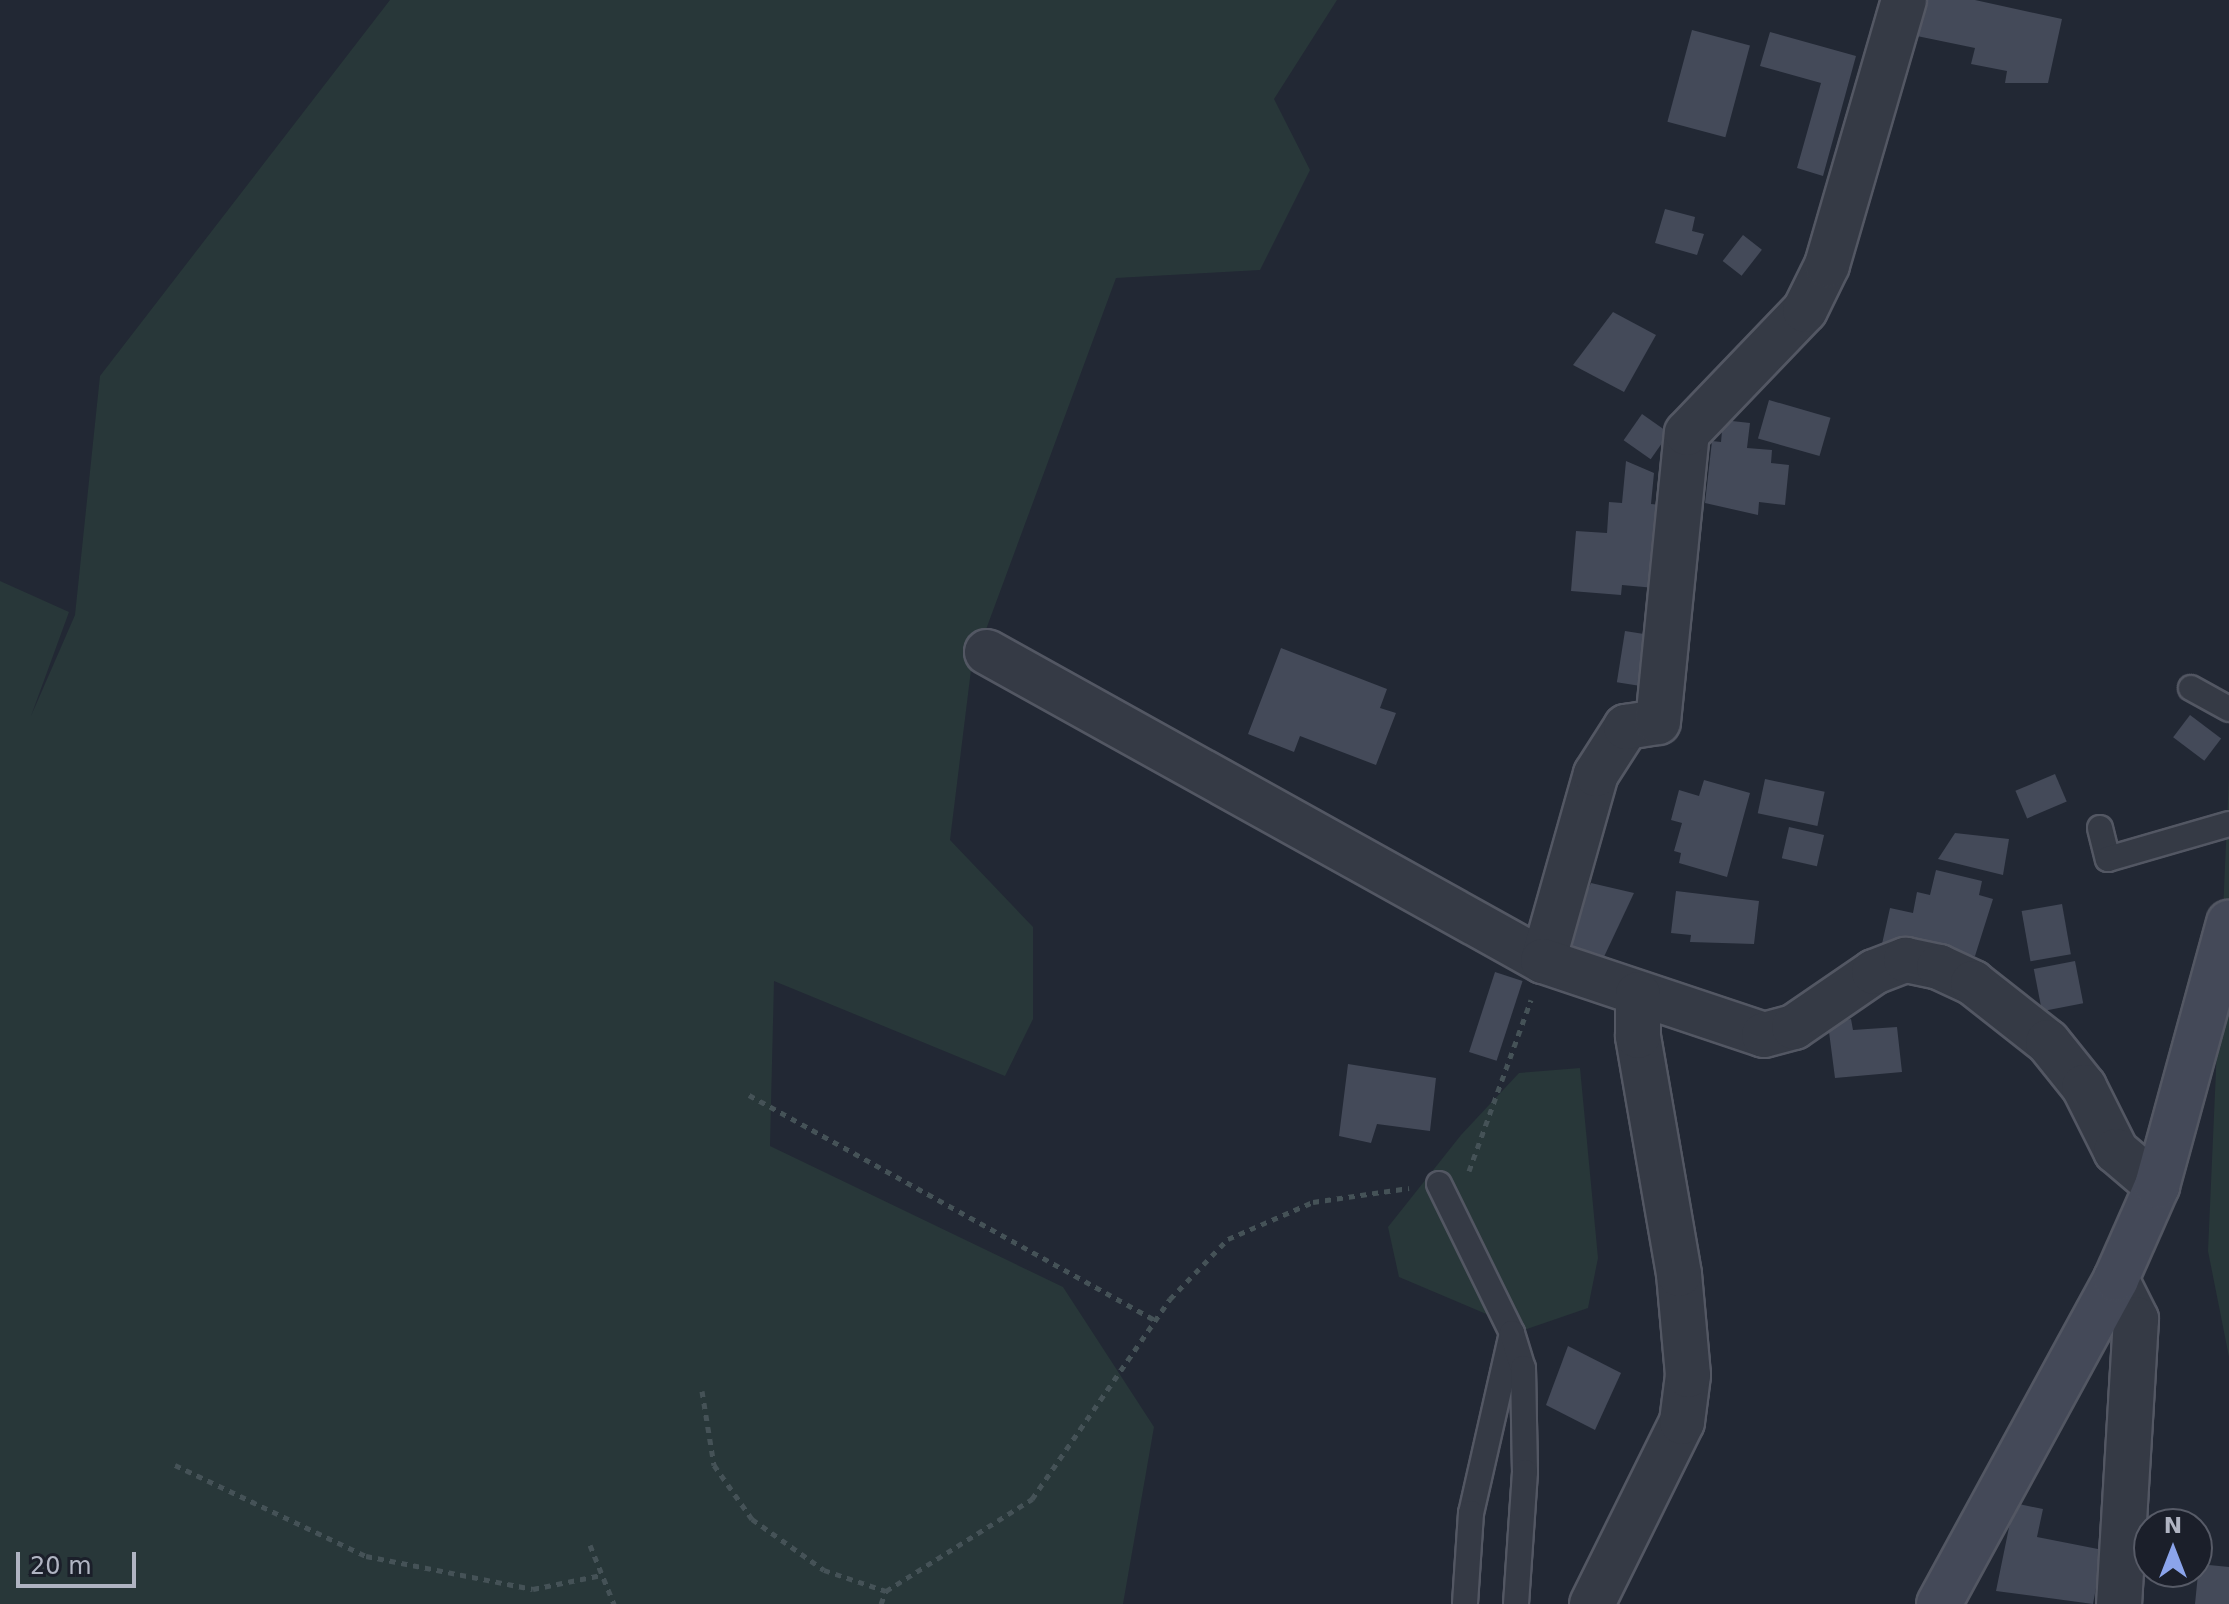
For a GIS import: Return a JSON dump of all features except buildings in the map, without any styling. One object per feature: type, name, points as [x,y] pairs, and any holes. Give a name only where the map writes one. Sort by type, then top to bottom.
[{"type":"street","points":[[1543,961],[1596,774],[1626,727],[1658,722],[1687,433],[1805,310],[1827,265],[1904,0]]},
{"type":"street","points":[[987,652],[1543,961],[1638,994],[1764,1035],[1794,1027],[1874,972],[1906,960],[1939,967],[1973,983],[2048,1042],[2084,1087],[2116,1151],[2157,1186]]},
{"type":"street","points":[[1939,1604],[2116,1279],[2157,1186],[2229,923]]},
{"type":"street","points":[[1592,1604],[1670,1451],[1688,1375],[1679,1274],[1638,1036],[1638,994]]},
{"type":"street","points":[[2116,1279],[2136,1319],[2119,1604]]},
{"type":"lane","points":[[2191,688],[2229,709]]},
{"type":"lane","points":[[2100,828],[2108,859],[2229,824]]},
{"type":"lane","points":[[1439,1184],[1512,1333],[1523,1368],[1525,1457],[1516,1604]]},
{"type":"lane","points":[[1465,1604],[1471,1513],[1512,1333]]},
{"type":"path","points":[[881,1604],[886,1591],[1032,1499],[1155,1320],[1228,1239],[1313,1202],[1465,1180],[1499,1101],[1543,961]]},
{"type":"path","points":[[749,1095],[1155,1320]]},
{"type":"path","points":[[702,1391],[714,1465],[752,1519],[824,1570],[886,1591]]},
{"type":"path","points":[[175,1465],[366,1556],[533,1589],[602,1575]]},
{"type":"path","points":[[590,1545],[614,1604]]},
{"type":"shaded area","points":[[390,0],[1337,0],[1274,99],[1310,170],[1260,270],[1116,278],[971,670],[950,840],[1033,927],[1033,1019],[1005,1076],[774,981],[770,1146],[1063,1287],[1154,1427],[1123,1604],[0,1604],[0,581],[69,612],[31,716],[75,615],[100,376]]},
{"type":"shaded area","points":[[2229,776],[2229,1357],[2208,1251]]},
{"type":"shaded area","points":[[1580,1068],[1598,1258],[1588,1308],[1524,1330],[1399,1277],[1388,1227],[1461,1135],[1519,1073]]}]
